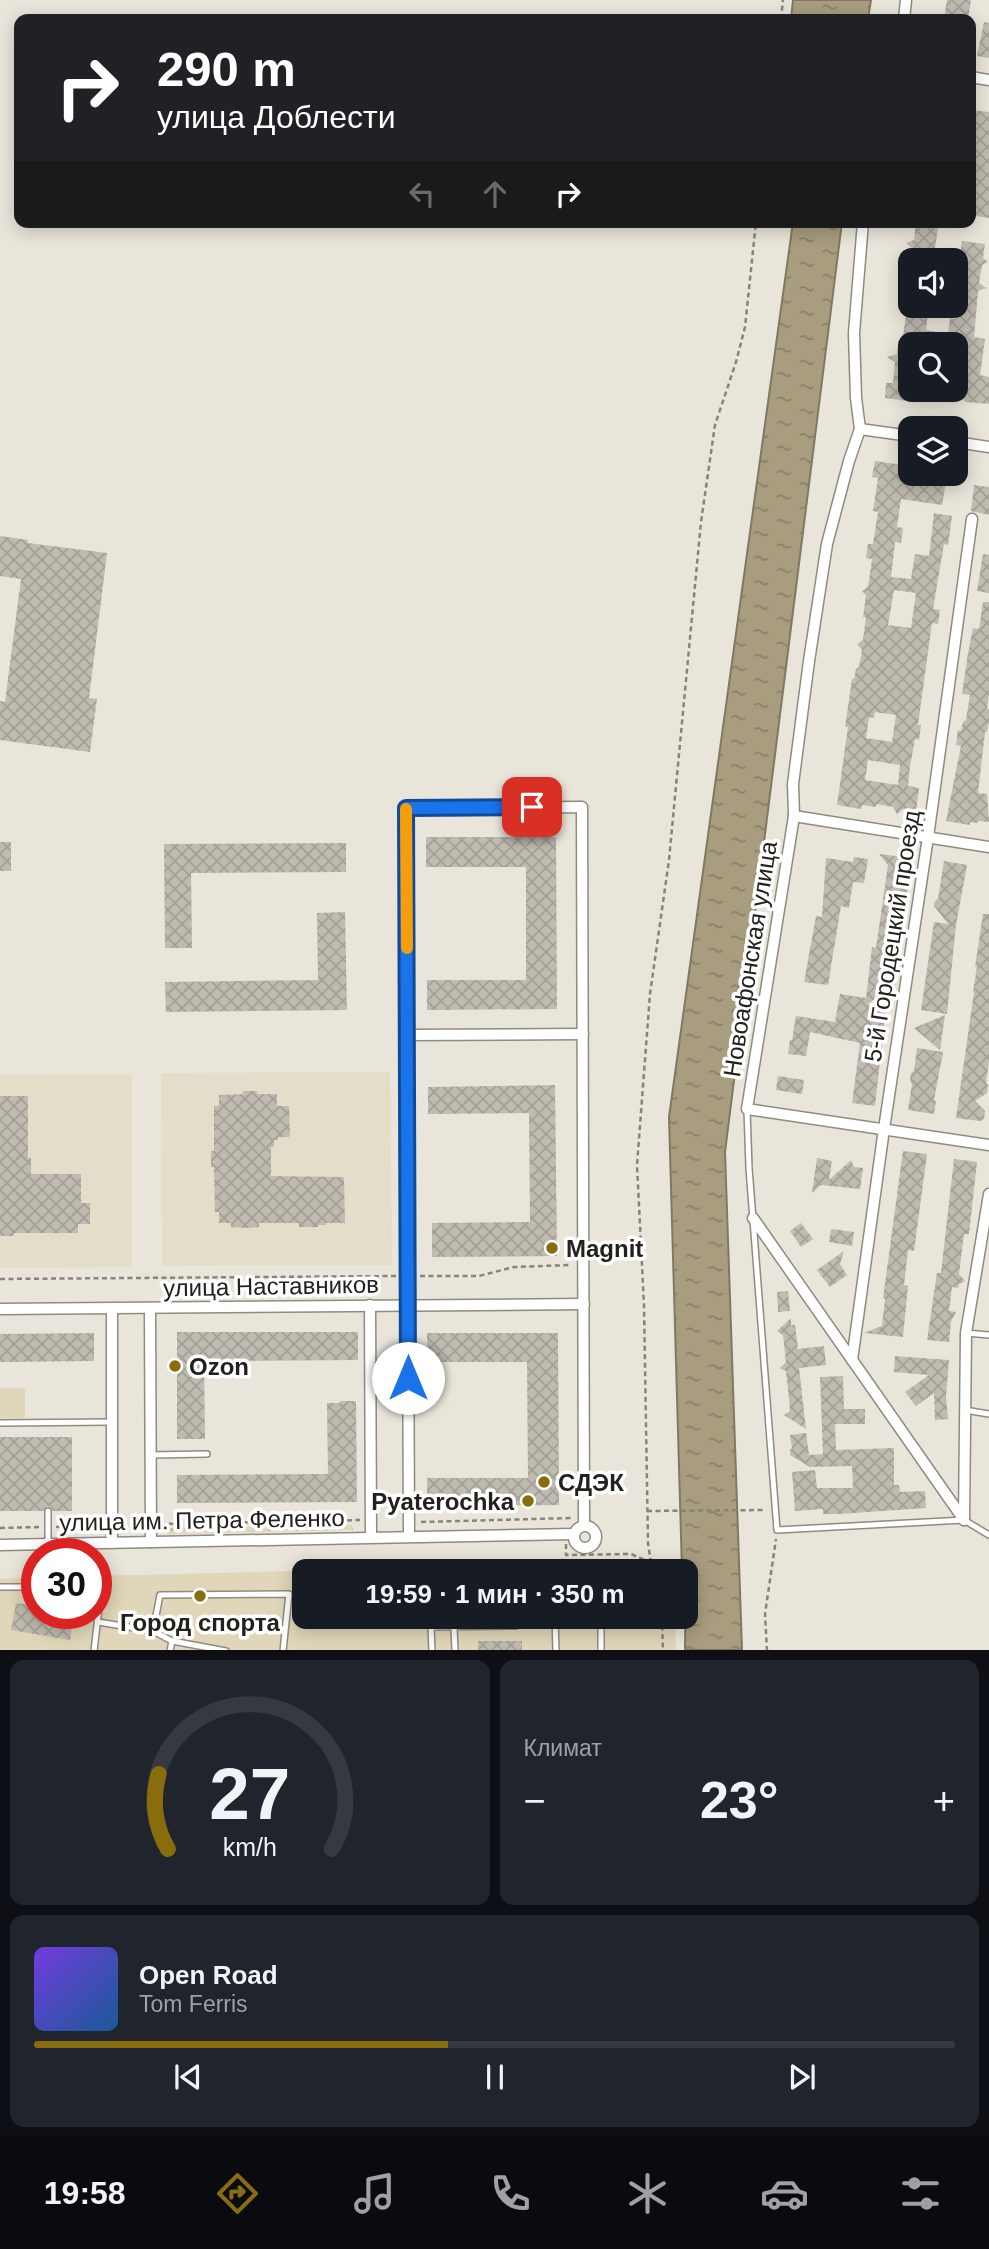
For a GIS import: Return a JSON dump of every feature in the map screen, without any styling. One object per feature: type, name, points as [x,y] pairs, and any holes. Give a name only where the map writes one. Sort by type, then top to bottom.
[{"type":"street","points":[[863,228],[854,333],[860,429],[898,434]]},
{"type":"street","name":"Новоафонская улица","points":[[747,1109],[794,816],[793,784],[827,544],[860,429]]},
{"type":"street","points":[[968,444],[989,447]]},
{"type":"street","name":"5-й Городецкий проезд","points":[[852,1360],[972,519]]},
{"type":"street","points":[[409,1536],[406,808],[582,807],[584,1304],[580,1522],[570,1537],[580,1547],[588,1548],[594,1544],[597,1537],[595,1531],[580,1522]]},
{"type":"street","points":[[794,816],[989,848]]},
{"type":"street","points":[[407,1035],[583,1034]]},
{"type":"street","points":[[747,1109],[989,1145]]},
{"type":"street","points":[[964,1520],[966,1333],[989,1194]]},
{"type":"street","points":[[753,1218],[964,1520]]},
{"type":"street","name":"улица Наставников","points":[[0,1310],[584,1304]]},
{"type":"street","points":[[370,1305],[371,1537]]},
{"type":"street","points":[[150,1308],[151,1542]]},
{"type":"street","points":[[112,1309],[112,1538]]},
{"type":"street","name":"улица им. Петра Феленко","points":[[112,1543],[409,1536],[570,1537]]},
{"type":"street","name":"улица им. Петра Феленко","points":[[0,1545],[21,1545]]},
{"type":"lane","points":[[747,1109],[777,1530],[964,1520],[989,1535]]},
{"type":"lane","points":[[966,1333],[989,1335]]},
{"type":"lane","points":[[965,1410],[989,1414]]},
{"type":"lane","points":[[0,1423],[112,1422]]},
{"type":"lane","points":[[150,1455],[207,1454]]},
{"type":"lane","points":[[48,1511],[48,1538]]},
{"type":"lane","points":[[0,1587],[21,1587]]},
{"type":"lane","points":[[153,1631],[160,1595],[289,1594],[283,1650]]},
{"type":"lane","points":[[112,1624],[153,1631],[172,1642],[226,1650]]},
{"type":"lane","points":[[94,1650],[97,1629]]},
{"type":"lane","points":[[431,1629],[432,1650]]},
{"type":"lane","points":[[454,1629],[455,1650]]},
{"type":"lane","points":[[555,1629],[556,1650]]},
{"type":"lane","points":[[601,1629],[601,1650]]},
{"type":"lane","points":[[170,1650],[172,1642]]},
{"type":"path","points":[[651,1559],[648,1543],[644,1306],[637,1165],[650,994],[669,860],[701,522],[715,425],[745,327],[755,228]]},
{"type":"path","points":[[0,1279],[479,1276],[514,1267],[570,1265]]},
{"type":"path","points":[[647,1511],[765,1510]]},
{"type":"path","points":[[158,1530],[162,1524],[364,1520]]},
{"type":"path","points":[[418,1525],[418,1522],[580,1522]]},
{"type":"path","points":[[0,1528],[142,1525],[145,1530]]},
{"type":"path","points":[[767,1650],[765,1614],[777,1530]]},
{"type":"path","points":[[570,1537],[566,1555],[631,1554],[643,1559]]},
{"type":"path","points":[[662,1629],[663,1650]]},
{"type":"shaded area","points":[[390,1072],[392,1265],[162,1266],[161,1073]]},
{"type":"shaded area","points":[[132,1074],[132,1267],[0,1268],[0,1075]]},
{"type":"shaded area","points":[[0,1388],[25,1388],[25,1418],[0,1418]]},
{"type":"shaded area","points":[[352,1525],[353,1530],[167,1534],[167,1528]]},
{"type":"shaded area","name":"Город спорта","points":[[292,1571],[292,1629],[675,1629],[676,1650],[0,1650],[0,1579],[21,1578],[21,1629],[112,1629],[112,1576]]},
{"type":"water","points":[[793,0],[871,0],[869,14],[792,14]]},
{"type":"water","points":[[792,228],[841,228],[725,1152],[742,1650],[685,1650],[685,1629],[698,1629],[698,1559],[682,1559],[669,1117]]},
{"type":"building","points":[[947,0],[971,0],[969,14],[945,14]]},
{"type":"building","points":[[984,22],[989,23],[989,58],[977,56]]},
{"type":"building","points":[[976,111],[989,112],[989,218],[976,216]]},
{"type":"building","points":[[915,228],[938,228],[935,248],[912,248],[906,243],[914,240]]},
{"type":"building","points":[[962,241],[985,244],[983,258],[988,262],[982,265],[979,283],[986,288],[978,291],[974,337],[985,339],[980,375],[989,377],[989,404],[965,402],[968,402],[968,332],[948,332],[950,318],[968,318],[968,248],[961,248]]},
{"type":"building","points":[[905,318],[928,318],[926,330],[937,332],[904,332]]},
{"type":"building","points":[[898,346],[898,400],[885,398],[886,383],[893,383],[895,362],[887,357],[897,354]]},
{"type":"building","points":[[875,461],[898,464],[898,486],[945,486],[942,505],[901,499],[897,527],[903,528],[901,543],[895,542],[891,577],[911,579],[915,554],[929,556],[934,513],[952,516],[948,545],[944,544],[933,609],[940,610],[938,624],[932,623],[918,725],[921,725],[919,740],[915,739],[910,766],[908,786],[919,788],[916,811],[903,809],[897,814],[893,807],[877,804],[875,807],[862,805],[861,809],[837,805],[852,679],[859,667],[862,650],[857,644],[863,640],[866,617],[863,617],[866,595],[862,591],[868,587],[872,559],[866,558],[868,544],[873,544],[878,512],[873,511],[878,478],[872,477]],"holes":[[[894,590],[916,593],[911,628],[888,625]],[[875,712],[896,715],[892,742],[866,738],[869,717],[874,718]],[[868,760],[900,765],[898,785],[865,780]]]},
{"type":"building","points":[[974,485],[989,487],[989,515],[971,511]]},
{"type":"building","points":[[0,536],[28,540],[28,543],[107,553],[89,698],[97,699],[90,752],[0,740],[0,701],[5,702],[21,579],[0,576]]},
{"type":"building","points":[[983,554],[989,555],[989,593],[977,591]]},
{"type":"building","points":[[983,602],[989,602],[989,721],[985,732],[978,793],[987,794],[989,822],[970,822],[970,825],[946,821],[961,746],[956,745],[958,730],[961,731],[966,720],[970,695],[962,694],[968,653],[973,628],[979,629]]},
{"type":"building","points":[[426,837],[556,837],[557,1009],[427,1010],[427,980],[526,980],[526,867],[426,867]]},
{"type":"building","points":[[0,842],[11,842],[11,871],[0,871]]},
{"type":"building","points":[[346,843],[346,872],[191,873],[192,948],[165,948],[164,844]]},
{"type":"building","points":[[879,854],[912,858],[898,962],[886,970],[896,980],[895,988],[867,1004],[886,1007],[875,1106],[852,1103],[860,1043],[810,1032],[806,1056],[788,1054],[796,1016],[835,1022],[840,994],[866,998],[872,947],[876,948],[888,865]]},
{"type":"building","points":[[854,857],[868,859],[864,883],[853,882],[849,908],[841,906],[828,985],[804,982],[816,916],[822,917],[826,858],[853,862]]},
{"type":"building","points":[[944,861],[967,865],[956,925],[947,1014],[921,1010],[934,922],[948,924],[934,906],[938,899]]},
{"type":"building","points":[[345,912],[347,1010],[166,1012],[165,982],[318,980],[317,913]]},
{"type":"building","points":[[983,914],[989,914],[989,1061],[987,1093],[975,1101],[985,1111],[984,1119],[980,1121],[956,1118]]},
{"type":"building","points":[[945,1015],[940,1050],[914,1028]]},
{"type":"building","points":[[917,1048],[943,1052],[934,1114],[908,1110],[911,1073],[914,1071]]},
{"type":"building","points":[[778,1076],[804,1080],[802,1094],[776,1090]]},
{"type":"building","points":[[555,1085],[557,1256],[432,1257],[432,1223],[530,1222],[529,1113],[428,1114],[428,1087]]},
{"type":"building","points":[[243,1091],[277,1094],[277,1106],[289,1106],[290,1135],[274,1140],[274,1147],[271,1147],[271,1176],[343,1177],[345,1223],[299,1227],[299,1223],[259,1223],[259,1227],[246,1228],[231,1227],[231,1223],[219,1223],[219,1212],[215,1212],[214,1167],[211,1167],[211,1151],[214,1151],[214,1106],[219,1106],[219,1095],[243,1094]]},
{"type":"building","points":[[0,1096],[28,1096],[28,1158],[31,1158],[31,1174],[81,1174],[81,1203],[90,1203],[90,1224],[78,1224],[78,1233],[14,1233],[14,1236],[0,1236]]},
{"type":"building","points":[[903,1151],[927,1154],[914,1251],[908,1250],[903,1337],[864,1333],[882,1326],[883,1298]]},
{"type":"building","points":[[817,1158],[832,1161],[829,1180],[851,1160],[854,1167],[863,1168],[860,1189],[821,1185],[812,1193]]},
{"type":"building","points":[[954,1159],[977,1162],[969,1234],[964,1234],[959,1274],[965,1281],[959,1284],[958,1288],[952,1287],[949,1311],[956,1312],[951,1321],[949,1342],[927,1340],[937,1273],[941,1273]]},
{"type":"building","points":[[801,1223],[813,1239],[801,1247],[790,1231]]},
{"type":"building","points":[[831,1229],[854,1232],[852,1246],[829,1242]]},
{"type":"building","points":[[844,1251],[840,1264],[847,1275],[830,1287],[817,1270]]},
{"type":"building","points":[[788,1291],[790,1311],[778,1312],[777,1292]]},
{"type":"building","points":[[791,1318],[791,1325],[795,1325],[798,1349],[824,1346],[826,1365],[799,1368],[806,1429],[784,1415],[790,1411],[786,1371],[780,1368],[786,1362],[783,1335],[777,1331]]},
{"type":"building","points":[[177,1332],[358,1332],[358,1360],[204,1361],[205,1439],[177,1439]]},
{"type":"building","points":[[94,1333],[94,1361],[0,1362],[0,1334]]},
{"type":"building","points":[[427,1333],[558,1333],[559,1505],[427,1506],[427,1478],[528,1478],[527,1362],[427,1362]]},
{"type":"building","points":[[895,1356],[949,1360],[946,1396],[948,1419],[935,1420],[934,1393],[916,1406],[905,1392],[929,1375],[894,1372]]},
{"type":"building","points":[[843,1376],[844,1409],[865,1409],[865,1424],[835,1424],[836,1450],[894,1448],[894,1485],[899,1485],[900,1492],[925,1491],[926,1508],[839,1514],[823,1514],[823,1509],[795,1511],[792,1472],[815,1470],[817,1488],[853,1488],[852,1466],[810,1467],[790,1455],[790,1435],[806,1433],[809,1455],[823,1454],[820,1377]]},
{"type":"building","points":[[356,1401],[357,1502],[177,1503],[177,1475],[328,1474],[327,1403]]},
{"type":"building","points":[[0,1437],[72,1437],[72,1511],[53,1511],[47,1506],[43,1511],[0,1511]]},
{"type":"building","points":[[16,1603],[21,1604],[21,1629],[72,1629],[70,1640],[11,1630]]},
{"type":"building","points":[[478,1641],[522,1641],[522,1650],[478,1650]]},
{"type":"slow traffic","points":[[406,809],[407,948]]},
{"type":"place","name":"Magnit","points":[[552,1248]]},
{"type":"place","name":"Ozon","points":[[175,1366]]},
{"type":"place","name":"СДЭК","points":[[544,1482]]},
{"type":"place","name":"Pyaterochka","points":[[528,1501]]},
{"type":"place","name":"Город спорта","points":[[200,1596]]},
{"type":"route","points":[[408,1378],[406,808],[532,807]]}]
